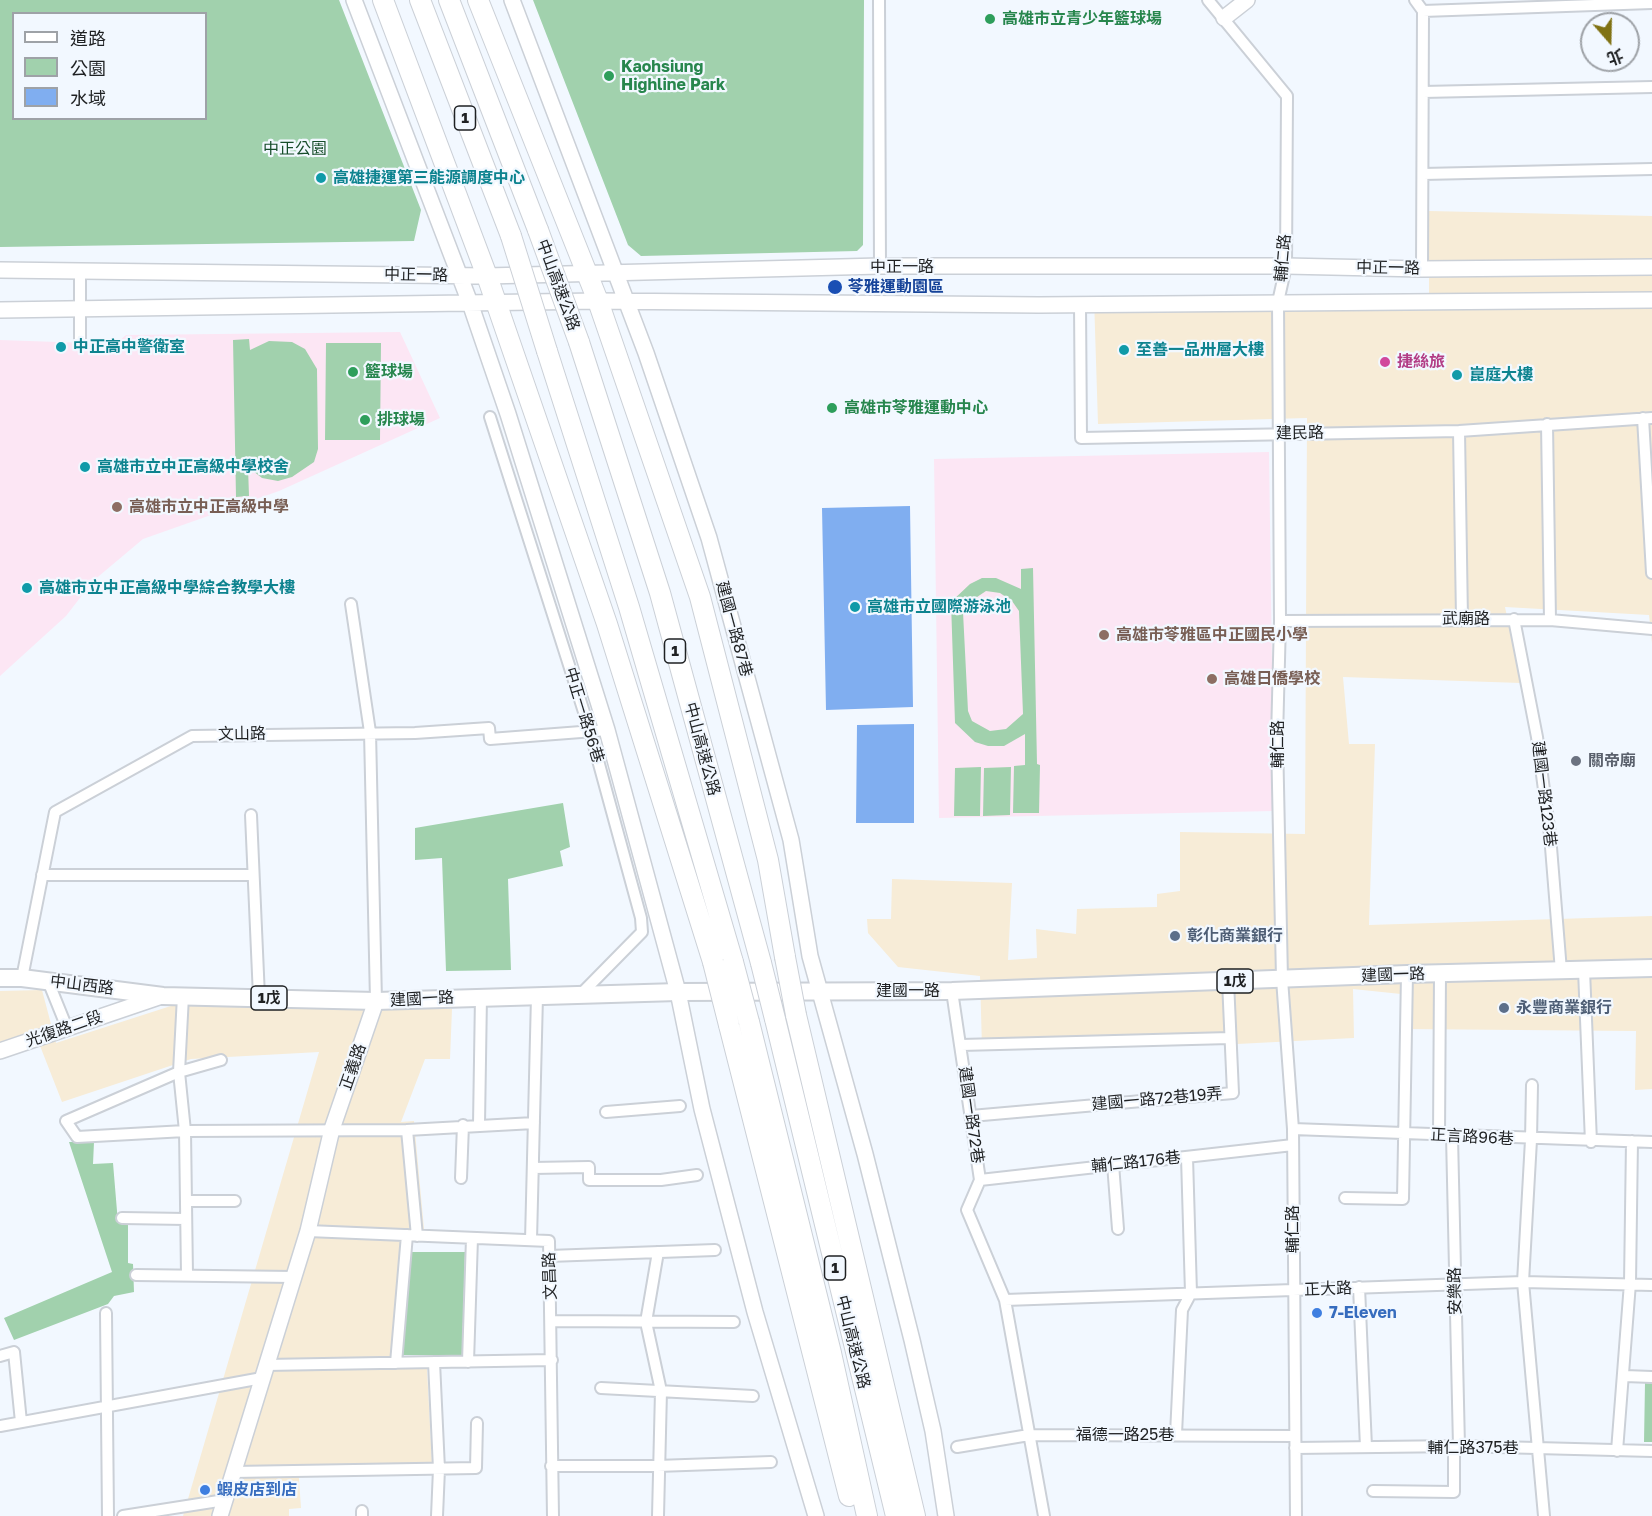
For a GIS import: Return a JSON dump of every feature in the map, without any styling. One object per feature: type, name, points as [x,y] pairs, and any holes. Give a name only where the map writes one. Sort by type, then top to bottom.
[{"type":"highway","points":[[383,0],[487,276],[607,624],[713,962],[739,1023],[854,1516]]},
{"type":"highway","name":"中山高速公路","points":[[420,0],[510,236],[629,607],[734,962],[739,1023],[831,1353],[867,1516]]},
{"type":"highway","name":"中山高速公路","points":[[449,0],[579,342],[660,593],[761,963],[896,1516]]},
{"type":"highway","points":[[478,0],[598,301],[700,597],[768,860],[796,1015],[915,1516]]},
{"type":"main road","name":"建國一路","points":[[163,996],[376,1001],[481,996],[678,992],[952,991],[1407,974],[1652,968]]},
{"type":"main road","name":"中山西路","points":[[0,978],[22,978],[163,996]]},
{"type":"street","points":[[354,0],[470,303],[508,414],[607,730],[678,992],[705,1120],[784,1417],[816,1516]]},
{"type":"street","name":"建國一路87巷","points":[[512,0],[617,274],[709,537],[791,840],[818,992],[865,1154],[912,1340],[933,1431],[946,1516]]},
{"type":"street","points":[[879,0],[880,266]]},
{"type":"street","name":"輔仁路","points":[[1209,0],[1287,96],[1286,266],[1278,302],[1280,621],[1277,738],[1282,979],[1293,1128],[1292,1290],[1296,1516]]},
{"type":"street","points":[[1224,18],[1247,0]]},
{"type":"street","points":[[1415,0],[1424,11],[1422,269]]},
{"type":"street","points":[[1424,11],[1652,3]]},
{"type":"street","points":[[1423,92],[1652,87]]},
{"type":"street","points":[[1423,174],[1652,169]]},
{"type":"street","name":"中正一路","points":[[0,270],[487,276],[880,266],[1286,266],[1422,269],[1652,267]]},
{"type":"street","points":[[80,271],[80,344]]},
{"type":"street","name":"中正一路","points":[[0,310],[598,301],[1080,305],[1652,300]]},
{"type":"street","name":"建民路","points":[[1080,305],[1081,438],[1459,431],[1647,418]]},
{"type":"street","name":"中正一路56巷","points":[[490,417],[590,732],[641,918],[642,932],[581,994]]},
{"type":"street","points":[[1647,418],[1652,573]]},
{"type":"street","points":[[1547,424],[1550,620]]},
{"type":"street","points":[[1459,431],[1462,619]]},
{"type":"street","name":"正義路","points":[[220,1516],[308,1231],[332,1129],[376,1001],[370,732],[351,604]]},
{"type":"street","name":"武廟路","points":[[1280,621],[1514,619],[1652,629]]},
{"type":"street","name":"建國一路123巷","points":[[1514,619],[1538,737],[1550,835],[1562,971]]},
{"type":"street","name":"文山路","points":[[22,978],[55,812],[192,736],[415,733],[489,728],[490,739],[607,730]]},
{"type":"street","points":[[251,815],[259,997]]},
{"type":"street","points":[[42,875],[253,875]]},
{"type":"street","points":[[1584,970],[1591,1142]]},
{"type":"street","points":[[1345,1198],[1403,1199],[1407,974]]},
{"type":"street","points":[[1439,1136],[1440,974]]},
{"type":"street","points":[[48,981],[66,1028]]},
{"type":"street","name":"建國一路72巷19弄","points":[[971,1116],[1233,1093],[1227,981]]},
{"type":"street","name":"建國一路72巷","points":[[952,991],[980,1180],[967,1210],[1005,1300],[1044,1516]]},
{"type":"street","name":"光復路二段","points":[[0,1051],[163,996]]},
{"type":"street","points":[[183,996],[179,1072],[185,1131],[187,1275]]},
{"type":"street","points":[[479,1124],[481,996]]},
{"type":"street","points":[[531,1240],[537,996]]},
{"type":"street","points":[[961,1045],[1230,1038]]},
{"type":"street","points":[[221,1060],[179,1072],[66,1121],[77,1137],[185,1131],[407,1130],[479,1124],[534,1123]]},
{"type":"street","points":[[1532,1084],[1532,1140],[1522,1282],[1540,1448],[1544,1516]]},
{"type":"street","points":[[606,1112],[680,1106]]},
{"type":"street","points":[[461,1178],[463,1125]]},
{"type":"street","name":"正言路96巷","points":[[1293,1128],[1532,1140],[1652,1142]]},
{"type":"street","points":[[396,1363],[412,1236],[407,1130]]},
{"type":"street","name":"安樂路","points":[[1374,1491],[1454,1492],[1456,1447],[1452,1136]]},
{"type":"street","points":[[1617,1451],[1630,1283],[1632,1141]]},
{"type":"street","name":"輔仁路176巷","points":[[980,1180],[1293,1145]]},
{"type":"street","points":[[1176,1434],[1182,1310],[1191,1293],[1187,1157]]},
{"type":"street","points":[[1113,1164],[1118,1229]]},
{"type":"street","points":[[533,1168],[589,1167],[589,1180],[661,1180],[697,1175]]},
{"type":"street","points":[[186,1201],[235,1201]]},
{"type":"street","points":[[122,1218],[186,1219]]},
{"type":"street","name":"文昌路","points":[[308,1231],[549,1241],[553,1516]]},
{"type":"street","points":[[468,1362],[472,1238]]},
{"type":"street","points":[[549,1256],[715,1250]]},
{"type":"street","points":[[658,1252],[646,1322],[661,1391],[657,1466],[658,1516]]},
{"type":"street","points":[[136,1275],[293,1277]]},
{"type":"street","name":"正大路","points":[[1005,1300],[1359,1287],[1454,1287],[1522,1282],[1652,1285]]},
{"type":"street","points":[[1359,1287],[1366,1447]]},
{"type":"street","points":[[106,1313],[109,1404],[108,1516]]},
{"type":"street","points":[[551,1321],[734,1322]]},
{"type":"street","points":[[0,1356],[14,1352],[21,1422]]},
{"type":"street","points":[[0,1426],[264,1372],[396,1363],[552,1360]]},
{"type":"street","points":[[434,1362],[439,1469],[438,1516]]},
{"type":"street","points":[[1624,1376],[1652,1377]]},
{"type":"street","points":[[601,1388],[753,1396]]},
{"type":"street","points":[[233,1472],[476,1468],[477,1423]]},
{"type":"street","name":"福德一路25巷","points":[[957,1447],[1029,1435],[1295,1436]]},
{"type":"street","name":"輔仁路375巷","points":[[1295,1448],[1456,1447],[1652,1451]]},
{"type":"street","points":[[551,1466],[657,1466],[771,1462]]},
{"type":"street","points":[[123,1516],[225,1500]]},
{"type":"shaded area","points":[[1429,211],[1652,216],[1652,643],[1649,615],[1505,607],[1521,683],[1343,677],[1349,744],[1375,744],[1369,925],[1652,916],[1652,1089],[1635,1090],[1636,1031],[1402,1029],[1401,994],[1353,989],[1354,1038],[1237,1044],[982,1048],[980,976],[898,967],[868,933],[867,919],[891,919],[892,879],[1012,883],[1008,960],[1037,958],[1036,929],[1076,934],[1077,909],[1157,907],[1157,894],[1180,891],[1180,832],[1305,834],[1307,418],[1098,424],[1094,298],[1429,295]]},
{"type":"shaded area","name":"高雄市立中正高級中學","points":[[400,332],[440,418],[279,491],[143,539],[93,581],[66,616],[0,676],[0,340],[115,344],[126,335]]},
{"type":"shaded area","name":"高雄市苓雅區中正國民小學","points":[[1269,452],[1274,811],[939,818],[934,459]]},
{"type":"shaded area","points":[[42,990],[56,1043],[177,1004],[452,1009],[450,1059],[425,1059],[401,1122],[414,1121],[424,1229],[403,1230],[391,1369],[427,1369],[432,1463],[298,1465],[301,1508],[289,1509],[289,1516],[183,1516],[319,1052],[191,1059],[62,1102],[35,1033],[0,1044],[0,991]]},
{"type":"green space","name":"中正公園","points":[[0,0],[339,0],[421,210],[414,241],[0,247]]},
{"type":"green space","points":[[533,0],[864,0],[863,245],[857,251],[641,256],[628,245]]},
{"type":"green space","points":[[249,339],[250,350],[269,341],[292,342],[305,349],[317,369],[318,449],[314,462],[292,477],[278,481],[262,478],[248,467],[249,496],[236,497],[233,340]]},
{"type":"green space","name":"籃球場","points":[[326,343],[381,343],[380,440],[325,440]]},
{"type":"green space","points":[[1033,568],[1037,764],[1040,765],[1039,813],[1013,813],[1014,766],[1025,765],[1025,734],[1004,746],[988,746],[975,742],[955,723],[951,602],[970,584],[982,578],[996,578],[1021,589],[1021,569]],"holes":[[[986,591],[1000,593],[1012,601],[1019,611],[1023,714],[1006,729],[990,731],[972,721],[968,711],[963,612],[971,601]]]},
{"type":"green space","points":[[981,767],[980,816],[954,816],[955,768]]},
{"type":"green space","points":[[1011,767],[1010,815],[983,816],[984,768]]},
{"type":"green space","points":[[563,803],[570,847],[560,851],[563,866],[508,879],[511,970],[446,971],[442,858],[415,860],[415,828]]},
{"type":"green space","points":[[69,1142],[94,1142],[93,1164],[113,1163],[118,1223],[128,1224],[128,1263],[133,1264],[134,1292],[114,1296],[108,1304],[14,1340],[4,1318],[112,1272]]},
{"type":"green space","points":[[412,1252],[465,1252],[462,1355],[401,1355]]},
{"type":"green space","points":[[1645,1383],[1652,1384],[1652,1442],[1644,1442]]},
{"type":"water","name":"高雄市立國際游泳池","points":[[910,506],[913,707],[826,710],[822,508]]},
{"type":"water","points":[[914,724],[914,823],[856,823],[857,725]]},
{"type":"place","name":"高雄市立青少年籃球場","points":[[990,19]]},
{"type":"place","name":"Kaohsiung Highline Park","points":[[609,76]]},
{"type":"place","name":"高雄捷運第三能源調度中心","points":[[321,178]]},
{"type":"place","name":"苓雅運動園區","points":[[835,287]]},
{"type":"place","name":"中正高中警衛室","points":[[61,347]]},
{"type":"place","name":"至善一品卅層大樓","points":[[1124,350]]},
{"type":"place","name":"捷絲旅","points":[[1385,362]]},
{"type":"place","name":"籃球場","points":[[353,372]]},
{"type":"place","name":"崑庭大樓","points":[[1457,375]]},
{"type":"place","name":"高雄市苓雅運動中心","points":[[832,408]]},
{"type":"place","name":"排球場","points":[[365,420]]},
{"type":"place","name":"高雄市立中正高級中學校舍","points":[[85,467]]},
{"type":"place","name":"高雄市立中正高級中學","points":[[117,507]]},
{"type":"place","name":"高雄市立中正高級中學綜合教學大樓","points":[[27,588]]},
{"type":"place","name":"高雄市立國際游泳池","points":[[855,607]]},
{"type":"place","name":"高雄市苓雅區中正國民小學","points":[[1104,635]]},
{"type":"place","name":"高雄日僑學校","points":[[1212,679]]},
{"type":"place","name":"關帝廟","points":[[1576,761]]},
{"type":"place","name":"彰化商業銀行","points":[[1175,936]]},
{"type":"place","name":"永豐商業銀行","points":[[1504,1008]]},
{"type":"place","name":"7-Eleven","points":[[1317,1313]]},
{"type":"place","name":"蝦皮店到店","points":[[205,1490]]}]
